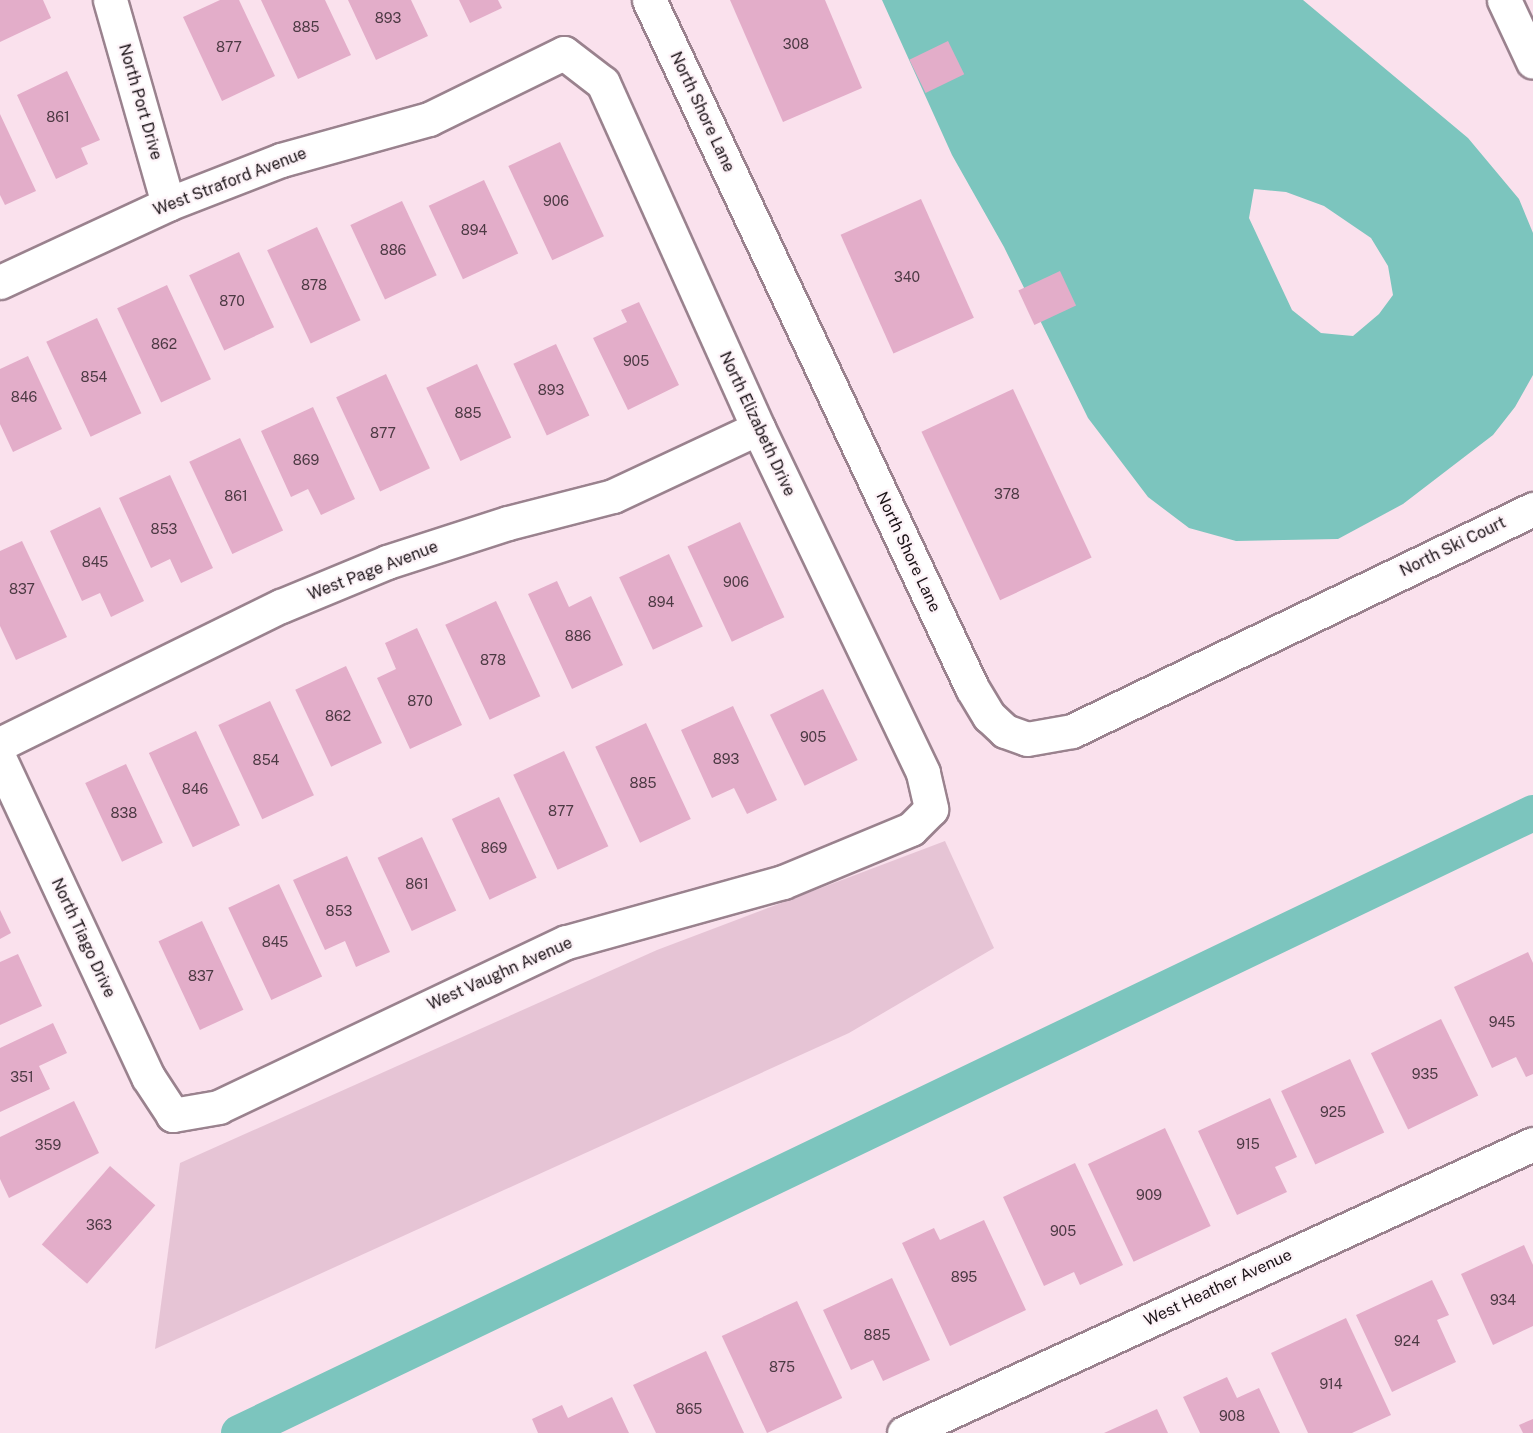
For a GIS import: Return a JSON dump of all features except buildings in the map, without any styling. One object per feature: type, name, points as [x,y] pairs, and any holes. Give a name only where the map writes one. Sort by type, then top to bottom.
[{"type":"street","name":"North Port Drive","points":[[110,0],[168,204]]},
{"type":"street","name":"North Shore Lane","points":[[649,0],[972,688],[989,716],[1005,731],[1027,739],[1072,731],[1374,586]]},
{"type":"street","points":[[1504,0],[1533,62]]},
{"type":"street","name":"West Straford Avenue","points":[[0,282],[168,204],[281,160],[429,119],[564,52]]},
{"type":"street","name":"North Elizabeth Drive","points":[[564,52],[603,83],[758,428],[923,773],[931,809]]},
{"type":"street","name":"West Page Avenue","points":[[0,744],[281,606],[387,561],[508,523],[613,496],[758,428]]},
{"type":"street","name":"North Ski Court","points":[[1374,586],[1533,509]]},
{"type":"street","name":"North Tiago Drive","points":[[0,759],[148,1077],[173,1115]]},
{"type":"street","name":"West Vaughn Avenue","points":[[173,1115],[219,1107],[566,942],[783,882],[912,830],[931,809]]},
{"type":"street","name":"West Heather Avenue","points":[[904,1433],[1533,1144]]},
{"type":"shaded area","points":[[882,0],[1303,0],[1468,138],[1519,199],[1533,233],[1533,375],[1515,407],[1493,435],[1403,504],[1338,539],[1236,541],[1189,528],[1148,497],[1088,418],[1004,247],[952,155]],"holes":[[[1254,189],[1286,192],[1324,206],[1371,238],[1388,266],[1393,295],[1379,314],[1353,336],[1321,333],[1292,310],[1249,218]]]},
{"type":"shaded area","points":[[945,841],[994,948],[849,1033],[155,1349],[180,1163],[657,950]]},
{"type":"waterway","points":[[239,1433],[1533,813]]}]
